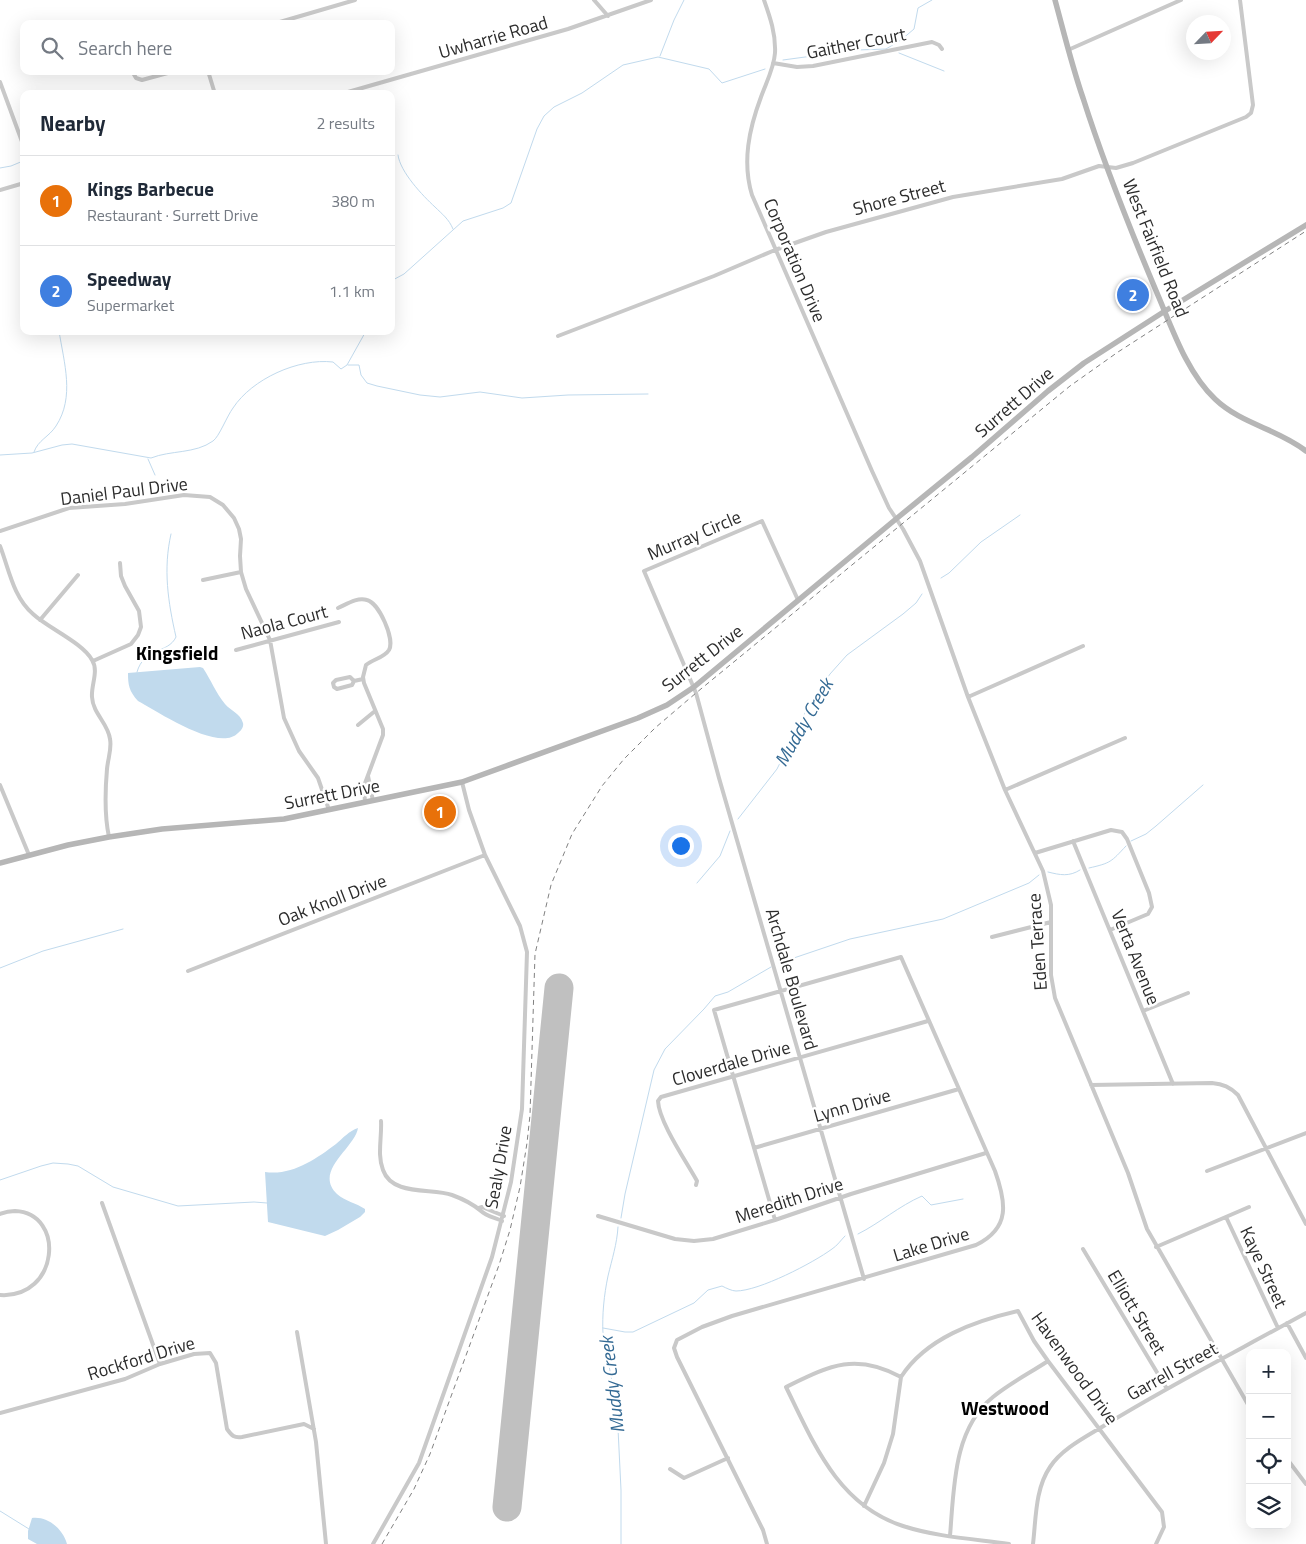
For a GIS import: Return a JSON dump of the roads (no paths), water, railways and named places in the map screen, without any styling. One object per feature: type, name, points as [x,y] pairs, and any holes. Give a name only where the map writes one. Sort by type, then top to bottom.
[{"type":"street","points":[[286,20],[355,0]]},
{"type":"street","points":[[594,0],[608,16]]},
{"type":"street","name":"Uwharrie Road","points":[[355,90],[608,16],[651,0]]},
{"type":"street","name":"Corporation Drive","points":[[764,0],[770,17],[775,55],[751,127],[748,142],[747,168],[752,195],[869,464],[889,508],[896,518]]},
{"type":"street","name":"West Fairfield Road","points":[[1055,0],[1083,100],[1107,167],[1128,222],[1193,372],[1214,399],[1242,419],[1273,432],[1306,451]]},
{"type":"street","points":[[1068,50],[1180,0]]},
{"type":"street","name":"Shore Street","points":[[558,336],[714,276],[775,250],[826,232],[927,203],[980,191],[1062,179],[1099,166],[1116,168],[1133,163],[1246,117],[1252,111],[1253,105],[1240,0]]},
{"type":"street","name":"Gaither Court","points":[[773,63],[797,67],[813,66],[932,42],[942,49]]},
{"type":"street","points":[[134,75],[136,78],[142,80],[160,75]]},
{"type":"street","points":[[209,75],[215,90]]},
{"type":"street","points":[[0,82],[20,136]]},
{"type":"street","points":[[0,190],[20,185]]},
{"type":"street","name":"Surrett Drive","points":[[0,863],[109,837],[162,829],[284,819],[462,782],[638,718],[667,705],[694,687],[896,518],[972,458],[1048,391],[1084,363],[1165,310],[1306,225]]},
{"type":"street","name":"Daniel Paul Drive","points":[[0,531],[69,508],[107,507],[184,495],[210,497],[223,505],[234,518],[241,540],[240,556],[246,589],[270,640],[284,718],[299,751],[318,778],[329,810]]},
{"type":"street","name":"Eden Terrace","points":[[896,518],[911,543],[925,575],[968,697],[1005,790],[1035,853],[1048,888],[1051,905],[1052,986],[1059,1010],[1128,1173],[1141,1216],[1156,1247],[1246,1401]]},
{"type":"street","name":"Murray Circle","points":[[694,687],[644,571],[762,521],[798,600]]},
{"type":"street","points":[[0,546],[20,600],[40,620],[87,652],[95,665],[93,705],[110,737],[111,750],[107,766],[105,797],[109,837]]},
{"type":"street","points":[[93,661],[131,644],[142,627],[139,611],[121,576],[120,563]]},
{"type":"street","points":[[203,580],[242,572]]},
{"type":"street","points":[[40,620],[78,576]]},
{"type":"street","points":[[338,608],[361,599],[372,602],[379,610],[391,641],[388,651],[384,656],[366,665],[363,679],[383,729],[383,735],[364,790],[366,802]]},
{"type":"street","name":"Naola Court","points":[[236,650],[339,622]]},
{"type":"street","points":[[968,697],[1083,646]]},
{"type":"street","points":[[354,681],[350,677],[336,680],[333,683],[337,689],[352,685],[354,681],[363,679]]},
{"type":"street","name":"Archdale Boulevard","points":[[694,687],[864,1279]]},
{"type":"street","points":[[358,725],[375,711]]},
{"type":"street","points":[[1005,790],[1125,738]]},
{"type":"street","points":[[368,776],[373,801]]},
{"type":"street","name":"Sealy Drive","points":[[373,1544],[412,1476],[424,1450],[492,1257],[504,1216],[522,1109],[528,952],[520,926],[485,855],[469,810],[462,782]]},
{"type":"street","points":[[0,785],[28,855]]},
{"type":"street","points":[[1035,853],[1115,829],[1125,836],[1149,893],[1152,908],[1148,914],[1110,930]]},
{"type":"street","name":"Verta Avenue","points":[[1073,841],[1173,1084]]},
{"type":"street","name":"Oak Knoll Drive","points":[[188,971],[485,855]]},
{"type":"street","points":[[992,937],[1051,922]]},
{"type":"street","name":"Lake Drive","points":[[734,1077],[714,1010],[901,956],[1001,1188],[1004,1203],[1001,1222],[992,1235],[983,1242],[864,1279],[732,1316],[702,1327],[677,1340],[674,1348],[677,1358],[763,1530],[767,1544]]},
{"type":"street","points":[[1143,1011],[1188,993]]},
{"type":"street","name":"Cloverdale Drive","points":[[696,1185],[697,1181],[659,1107],[658,1100],[661,1097],[928,1021]]},
{"type":"street","points":[[734,1077],[775,1220]]},
{"type":"street","points":[[1091,1085],[1212,1083],[1225,1085],[1230,1088],[1238,1096],[1306,1224]]},
{"type":"street","name":"Lynn Drive","points":[[754,1148],[958,1090]]},
{"type":"street","points":[[381,1121],[381,1162],[383,1172],[388,1178],[401,1187],[449,1194],[502,1221]]},
{"type":"street","points":[[1208,1171],[1306,1134]]},
{"type":"street","name":"Meredith Drive","points":[[598,1216],[675,1239],[694,1241],[712,1239],[986,1153]]},
{"type":"street","points":[[102,1203],[160,1364]]},
{"type":"street","points":[[479,1208],[482,1207],[504,1216]]},
{"type":"street","points":[[1156,1247],[1249,1207]]},
{"type":"street","points":[[0,1214],[18,1211],[36,1219],[45,1230],[50,1248],[50,1258],[35,1284],[13,1295],[0,1295]]},
{"type":"street","name":"Kaye Street","points":[[1226,1217],[1278,1328]]},
{"type":"street","name":"Elliott Street","points":[[1083,1248],[1167,1389]]},
{"type":"street","name":"Havenwood Drive","points":[[901,1377],[915,1359],[935,1342],[999,1315],[1018,1311],[1048,1361],[1162,1512],[1164,1527],[1156,1544]]},
{"type":"street","name":"Garrell Street","points":[[1032,1544],[1039,1493],[1047,1471],[1062,1454],[1100,1428],[1167,1389],[1306,1313]]},
{"type":"street","name":"Kaye Street","points":[[1287,1323],[1306,1358]]},
{"type":"street","points":[[297,1332],[314,1429],[326,1544]]},
{"type":"street","name":"Rockford Drive","points":[[0,1413],[118,1382],[160,1364],[194,1354],[210,1353],[216,1363],[227,1429],[234,1437],[304,1424],[314,1429]]},
{"type":"street","points":[[950,1536],[961,1446],[974,1419],[994,1396],[1048,1361]]},
{"type":"street","points":[[864,1506],[878,1478],[891,1441],[901,1377],[863,1364],[844,1364],[786,1387],[825,1463],[847,1492],[864,1506],[883,1518],[901,1525],[950,1536],[1009,1544]]},
{"type":"street","points":[[670,1469],[684,1478],[728,1458]]},
{"type":"street","points":[[1291,1464],[1306,1484]]},
{"type":"water","points":[[203,668],[225,704],[238,714],[242,720],[243,727],[241,730],[229,738],[217,738],[203,734],[173,721],[138,701],[128,681],[128,673]]},
{"type":"water","points":[[358,1128],[350,1144],[332,1168],[330,1177],[331,1185],[337,1194],[365,1209],[365,1212],[360,1217],[325,1236],[268,1222],[265,1172],[275,1173],[303,1165]]},
{"type":"water","points":[[32,1518],[49,1521],[62,1533],[67,1544],[37,1544],[28,1539]]},
{"type":"waterway","points":[[660,56],[684,0]]},
{"type":"waterway","points":[[886,49],[914,29],[918,8],[932,0]]},
{"type":"waterway","points":[[783,60],[857,50],[886,49]]},
{"type":"waterway","points":[[899,53],[944,71]]},
{"type":"waterway","points":[[395,279],[404,274],[463,221],[503,208],[511,203],[537,129],[544,116],[554,107],[582,93],[623,65],[658,57],[709,69],[722,83],[765,69]]},
{"type":"waterway","points":[[398,155],[403,169],[413,183],[424,197],[445,217],[453,229]]},
{"type":"waterway","points":[[0,168],[20,162]]},
{"type":"waterway","points":[[34,452],[38,444],[56,426],[62,415],[65,403],[67,392],[60,335]]},
{"type":"waterway","points":[[0,455],[32,453],[72,444],[151,458],[199,448],[215,439],[233,408],[252,388],[277,373],[305,363],[333,362],[341,369],[347,365],[364,335]]},
{"type":"waterway","points":[[348,365],[359,365],[361,375],[367,383],[420,395],[440,397],[480,392],[522,398],[568,395],[648,394]]},
{"type":"waterway","points":[[148,459],[155,475]]},
{"type":"waterway","name":"Muddy Creek","points":[[941,578],[949,573],[981,542],[1020,515]]},
{"type":"waterway","points":[[137,672],[145,658],[168,646],[176,637],[167,573],[171,534]]},
{"type":"waterway","name":"Muddy Creek","points":[[738,819],[777,769],[809,705],[830,674],[847,655],[903,614],[916,603],[922,594]]},
{"type":"waterway","points":[[1131,841],[1146,834],[1203,785]]},
{"type":"waterway","name":"Muddy Creek","points":[[697,883],[720,856],[730,831]]},
{"type":"waterway","points":[[1089,868],[1110,861],[1126,846]]},
{"type":"waterway","points":[[1048,872],[1064,875],[1080,870]]},
{"type":"waterway","points":[[779,963],[850,939],[943,919],[1029,883],[1039,875]]},
{"type":"waterway","points":[[0,968],[43,951],[123,929]]},
{"type":"waterway","name":"Muddy Creek","points":[[621,1218],[654,1070],[665,1049],[715,996],[728,992],[771,967]]},
{"type":"waterway","points":[[0,1180],[53,1163],[68,1164],[78,1166],[113,1187],[178,1206],[267,1203]]},
{"type":"waterway","points":[[858,1234],[922,1196],[931,1205],[963,1199]]},
{"type":"waterway","name":"Muddy Creek","points":[[618,1227],[605,1290],[603,1334],[617,1408],[621,1490],[621,1544]]},
{"type":"waterway","points":[[603,1328],[633,1332],[694,1303],[708,1290],[722,1286],[734,1291],[758,1286],[823,1255],[836,1246],[845,1236]]},
{"type":"waterway","points":[[0,1511],[29,1529]]},
{"type":"railway","points":[[382,1544],[414,1489],[430,1454],[510,1230],[520,1187],[530,1115],[535,954],[551,885],[572,834],[602,786],[624,759],[655,728],[1070,386],[1118,352],[1306,231]]},
{"type":"place","name":"Speedway","points":[[1133,295]]},
{"type":"place","name":"Kings Barbecue","points":[[440,812]]},
{"type":"district","name":"Kingsfield","points":[[177,652]]},
{"type":"district","name":"Westwood","points":[[1005,1407]]}]
